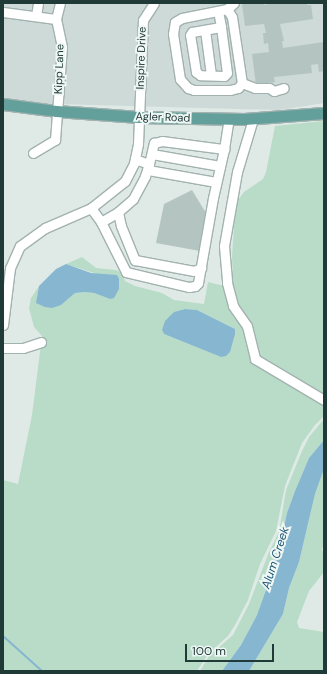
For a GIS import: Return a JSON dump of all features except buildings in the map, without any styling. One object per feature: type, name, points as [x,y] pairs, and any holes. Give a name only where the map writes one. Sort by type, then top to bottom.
[{"type":"main road","name":"Agler Road","points":[[3,104],[56,111],[139,117],[253,119],[324,113]]},
{"type":"street","points":[[36,16],[38,3]]},
{"type":"street","name":"Kipp Lane","points":[[33,153],[55,140],[62,47],[56,20],[60,3]]},
{"type":"street","name":"Inspire Drive","points":[[3,325],[10,268],[20,246],[45,228],[91,208],[125,180],[135,159],[138,144],[143,20],[154,3]]},
{"type":"street","points":[[221,27],[192,32],[190,35],[196,72],[200,75],[224,76],[227,73],[221,27],[227,8]]},
{"type":"street","points":[[227,8],[232,16],[242,83],[238,88],[230,90],[194,90],[188,88],[180,79],[173,34],[176,22],[182,18],[227,8]]},
{"type":"street","points":[[3,12],[56,20]]},
{"type":"street","points":[[205,30],[211,75]]},
{"type":"street","points":[[242,83],[254,88],[269,88],[274,91],[284,88]]},
{"type":"street","points":[[91,208],[101,222],[126,272],[189,287],[198,283],[229,119]]},
{"type":"street","points":[[253,119],[237,172],[224,246],[227,283],[233,306],[247,326],[255,359],[324,400]]},
{"type":"street","points":[[101,222],[118,212],[133,199],[148,167],[154,143],[162,141],[224,149]]},
{"type":"street","points":[[152,154],[220,166]]},
{"type":"street","points":[[135,159],[148,167],[216,182]]},
{"type":"street","points":[[118,212],[121,226],[136,260],[194,271],[201,268]]},
{"type":"street","points":[[3,348],[23,348],[41,342]]},
{"type":"shaded area","points":[[3,3],[324,3],[324,103],[279,110],[57,104],[15,101],[3,98]]},
{"type":"green space","points":[[324,121],[324,416],[315,425],[302,443],[285,486],[276,531],[260,564],[248,600],[228,636],[208,654],[197,671],[3,671],[3,480],[18,484],[32,415],[42,336],[34,327],[29,308],[31,298],[39,286],[37,298],[61,305],[75,293],[94,293],[110,299],[97,274],[66,264],[82,257],[96,268],[116,270],[122,273],[125,281],[135,286],[162,293],[174,300],[204,304],[208,282],[228,287],[233,281],[232,256],[235,212],[238,200],[244,192],[263,179],[266,172],[275,126]],"holes":[[[185,309],[197,310],[235,329],[221,357],[164,334],[162,330],[174,312]]]},
{"type":"green space","points":[[324,419],[324,440],[309,458],[295,491],[287,513],[277,558],[257,615],[241,645],[222,671],[200,671],[209,656],[233,635],[249,604],[269,552],[279,532],[286,490],[309,437]]},
{"type":"green space","points":[[324,469],[324,544],[322,549],[324,556],[324,572],[309,591],[297,622],[299,628],[324,632],[324,671],[249,671],[283,614],[289,588],[299,562],[315,494]]},
{"type":"water","points":[[66,264],[91,273],[117,275],[119,279],[119,289],[114,298],[110,299],[94,293],[85,292],[75,293],[61,305],[52,308],[36,303],[39,286],[56,269]]},
{"type":"water","points":[[185,309],[197,310],[235,329],[230,352],[226,356],[221,357],[164,334],[162,330],[165,321],[174,312]]},
{"type":"water","points":[[324,440],[324,469],[315,494],[299,562],[289,588],[283,614],[249,671],[222,671],[241,645],[257,615],[277,559],[287,513],[295,491],[309,458]]},
{"type":"waterway","points":[[3,636],[42,671]]},
{"type":"water label","name":"Alum Creek","points":[[276,558]]}]
